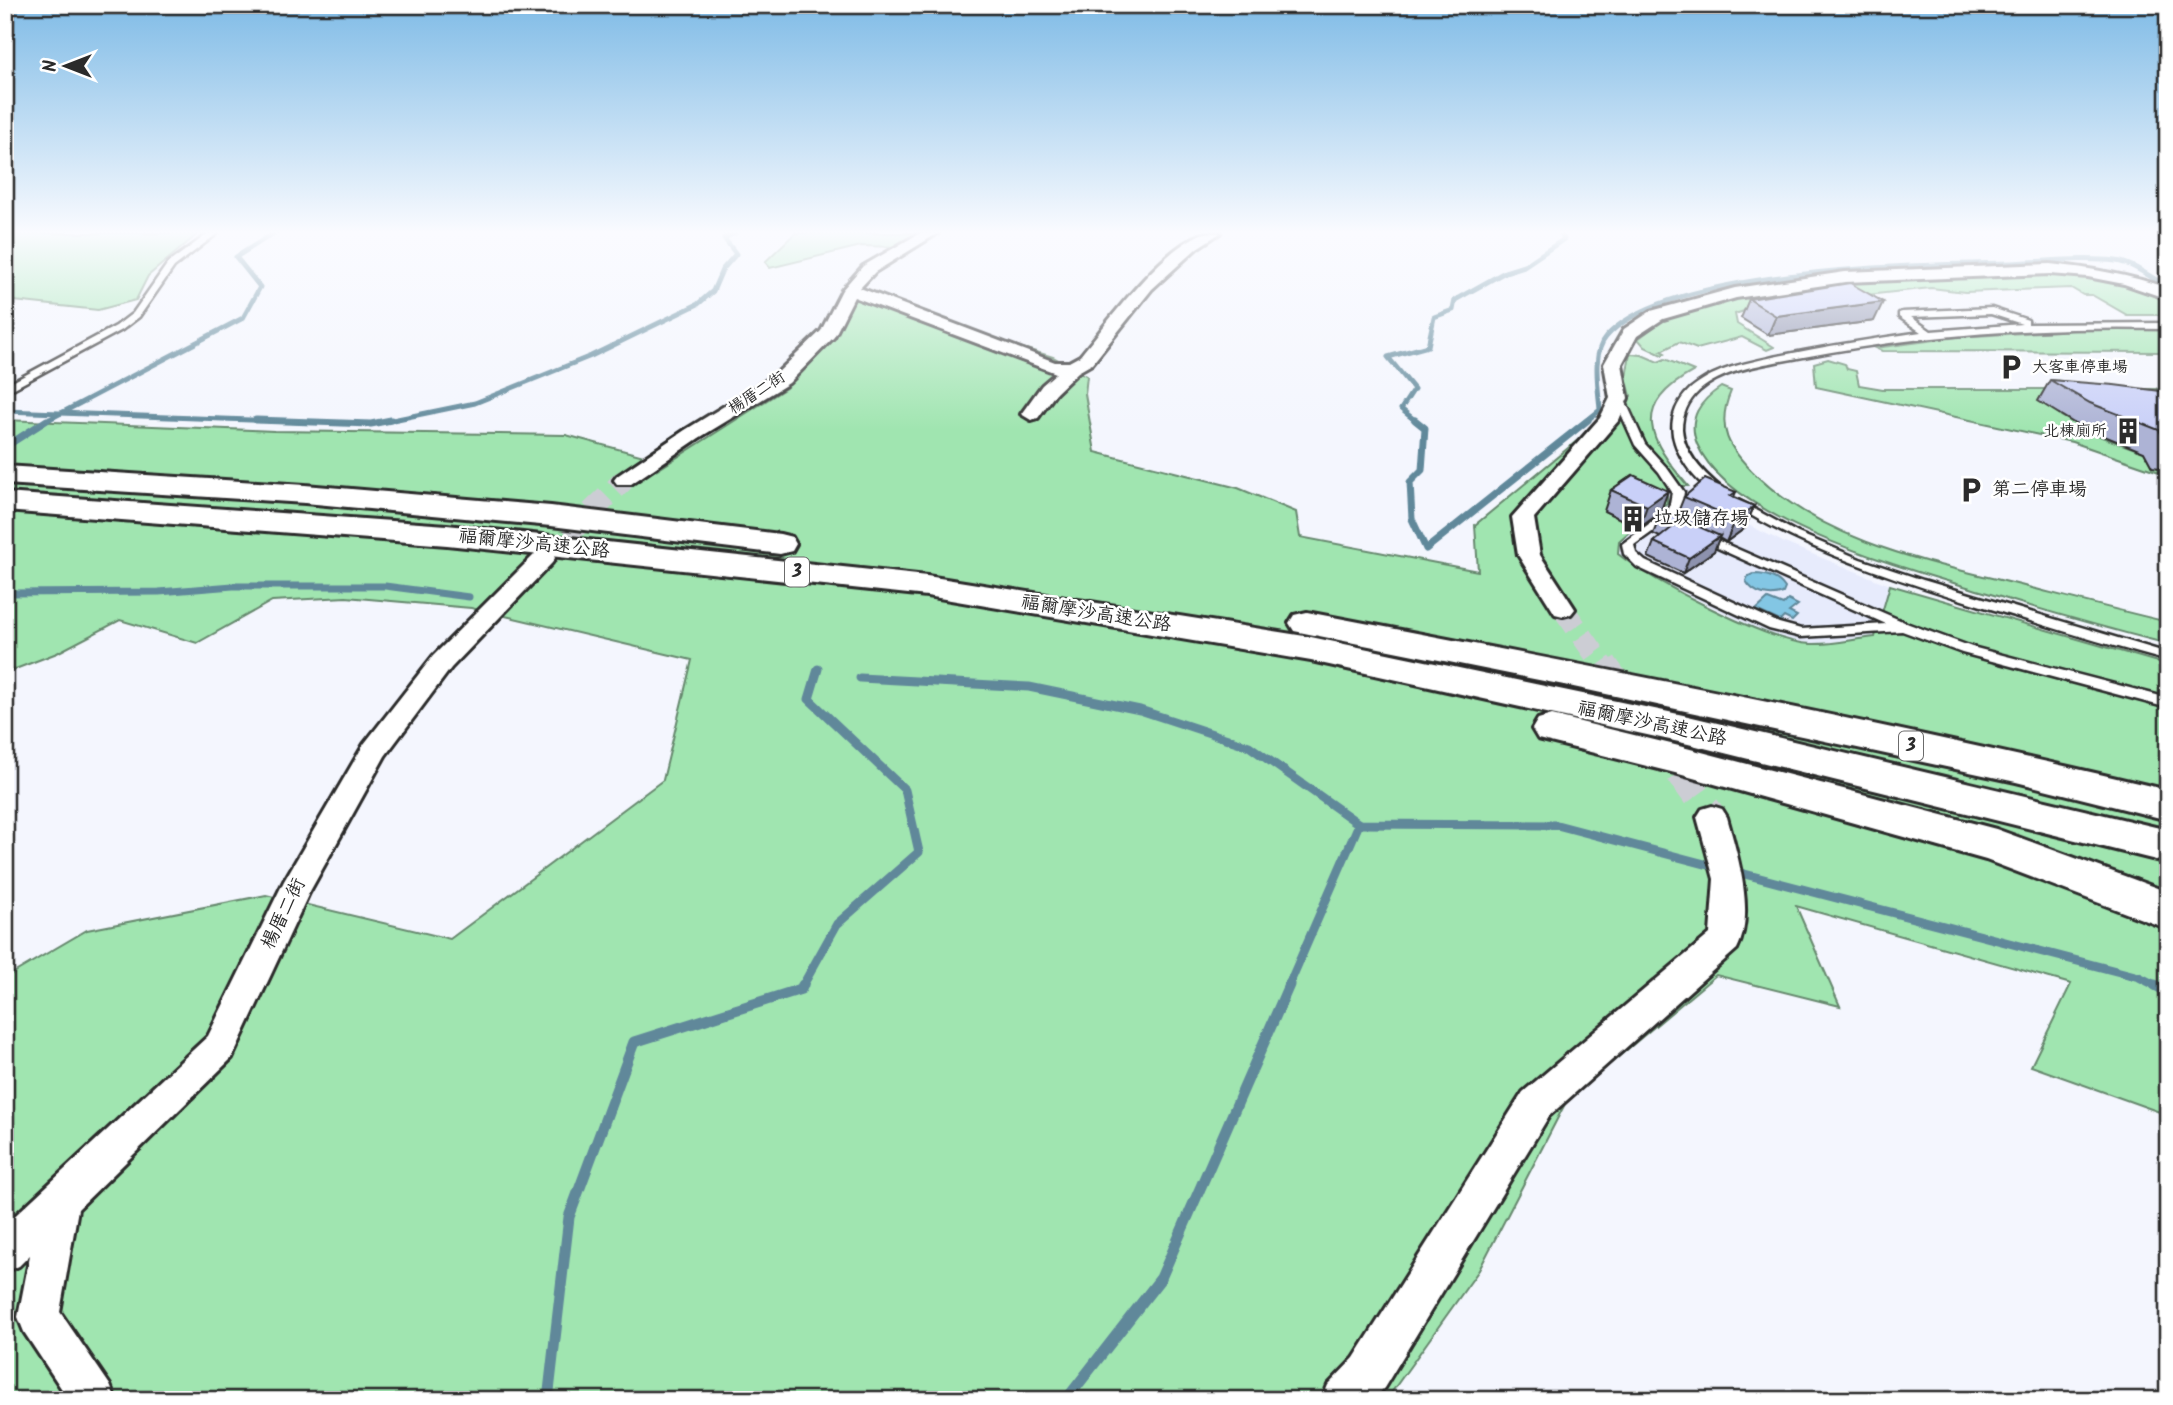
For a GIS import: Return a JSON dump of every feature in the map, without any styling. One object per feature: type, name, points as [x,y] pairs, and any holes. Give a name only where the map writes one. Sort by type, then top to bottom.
[{"type":"highway","name":"福爾摩沙高速公路","points":[[5,475],[305,494],[551,516],[940,564],[1088,586],[1376,635],[1550,670],[2016,768],[2168,805]]},
{"type":"highway","name":"福爾摩沙高速公路","points":[[5,502],[447,535],[928,586],[1311,649],[1688,730],[2168,847]]},
{"type":"highway","points":[[447,535],[864,591],[1310,677],[1578,735],[1996,846],[2168,911]]},
{"type":"street","name":"楊厝二街","points":[[624,480],[692,434],[782,379],[828,333],[846,299]]},
{"type":"street","points":[[872,299],[1052,367],[1072,368]]},
{"type":"street","points":[[1031,414],[1049,389],[1072,368],[1086,360],[1136,299]]},
{"type":"street","points":[[1563,609],[1529,555],[1523,517],[1609,420],[1619,397],[1613,363],[1630,333],[1657,315],[1715,299]]},
{"type":"street","name":"楊厝二街","points":[[5,1252],[220,1047],[295,890],[374,751],[442,662],[544,558]]},
{"type":"street","points":[[1343,1400],[1369,1373],[1536,1104],[1726,940],[1729,879],[1712,817]]},
{"type":"street","points":[[60,1200],[38,1317],[95,1400]]},
{"type":"lane","points":[[5,390],[119,328],[136,315],[148,299]]},
{"type":"lane","points":[[1929,334],[1902,315],[1992,311],[2036,325]]},
{"type":"lane","points":[[2168,326],[2096,323],[2036,325],[1929,334],[1825,349],[1730,372],[1695,389],[1677,413],[1676,436],[1686,457],[1714,487],[1758,517],[1819,547],[1923,584],[2168,657]]},
{"type":"lane","points":[[1619,397],[1640,445],[1678,492],[1675,511],[1628,544],[1630,554],[1641,564],[1774,626],[1801,633],[1904,627]]},
{"type":"lane","points":[[1661,520],[1904,627],[1967,650],[2168,703]]},
{"type":"shaded area","points":[[1667,486],[1688,486],[1726,514],[1787,544],[1890,585],[1875,637],[1811,644],[1771,636],[1638,570],[1618,554],[1619,541],[1635,526],[1604,511]]},
{"type":"green space","points":[[5,299],[137,299],[98,310]]},
{"type":"green space","points":[[858,299],[1053,357],[1087,376],[1085,394],[1095,452],[1238,488],[1296,512],[1300,537],[1478,571],[1475,525],[1631,396],[1626,377],[1630,354],[1642,355],[1658,362],[1665,359],[1694,371],[1660,397],[1653,410],[1652,424],[1655,438],[1663,453],[1688,486],[1667,486],[1667,503],[1657,511],[1604,511],[1636,526],[1619,541],[1618,554],[1634,566],[1712,609],[1792,641],[1819,644],[1875,637],[1890,585],[2168,665],[2168,1115],[2031,1066],[2071,984],[1796,906],[1840,1006],[1716,975],[1567,1100],[1479,1270],[1386,1400],[5,1400],[5,978],[87,930],[266,895],[450,939],[663,780],[692,660],[471,608],[346,597],[272,601],[197,643],[120,620],[57,653],[5,673],[5,420],[274,431],[566,435],[655,459],[657,470],[786,388],[832,336]]},
{"type":"green space","points":[[1738,299],[1834,299],[1756,307],[1735,314],[1737,324],[1774,347],[1767,350],[1742,337],[1697,349],[1679,342],[1661,351],[1665,353],[1662,355],[1645,347],[1638,339],[1667,317]]},
{"type":"green space","points":[[2098,299],[2168,299],[2168,315],[2127,315]]},
{"type":"green space","points":[[2092,329],[2168,330],[2168,352],[1882,351],[1875,348],[1958,337]]},
{"type":"green space","points":[[1828,359],[1845,364],[1847,369],[1856,371],[1859,385],[1883,389],[2168,389],[2168,408],[2063,417],[2102,437],[2144,452],[2152,466],[2168,469],[2168,475],[2072,442],[1816,387],[1814,363]]},
{"type":"green space","points":[[1721,387],[1731,391],[1724,416],[1725,427],[1727,437],[1738,456],[1785,499],[1816,519],[1849,535],[1920,559],[2168,622],[2168,644],[2053,613],[1868,556],[1782,519],[1745,497],[1716,472],[1697,444],[1694,426],[1697,411],[1707,398]]},
{"type":"water","points":[[1754,574],[1776,579],[1785,588],[1783,593],[1767,595],[1757,592],[1746,581],[1748,576]]},
{"type":"water","points":[[1768,599],[1783,605],[1788,600],[1798,605],[1789,612],[1797,616],[1792,621],[1784,617],[1780,621],[1756,610]]},
{"type":"building","points":[[1749,299],[1877,299],[1883,302],[1776,316]]},
{"type":"building","points":[[2050,380],[2168,392],[2168,444],[2159,430],[2090,403]]},
{"type":"building","points":[[1633,475],[1668,491],[1647,506],[1611,490]]},
{"type":"building","points":[[1705,479],[1736,492],[1730,496],[1754,506],[1736,519],[1684,497]]},
{"type":"building","points":[[1668,513],[1720,536],[1689,558],[1654,542],[1674,526],[1659,519]]},
{"type":"waterway","points":[[61,413],[243,318],[254,299]]},
{"type":"waterway","points":[[383,422],[475,403],[591,356],[704,299]]},
{"type":"waterway","points":[[1417,422],[1401,409],[1414,389],[1388,357],[1428,346],[1434,317],[1453,310],[1458,299]]},
{"type":"waterway","points":[[1585,422],[1600,410],[1597,362],[1601,344],[1606,337],[1637,314],[1677,299]]},
{"type":"waterway","points":[[5,411],[61,413]]},
{"type":"waterway","points":[[44,422],[61,413]]},
{"type":"waterway","points":[[61,413],[306,422]]},
{"type":"waterway","points":[[5,447],[47,420]]},
{"type":"waterway","points":[[256,420],[371,424],[391,420]]},
{"type":"waterway","points":[[1415,420],[1425,428],[1422,470],[1410,482],[1412,519],[1426,549],[1588,420]]},
{"type":"waterway","points":[[5,593],[159,592],[233,586],[385,586],[469,597]]},
{"type":"waterway","points":[[802,987],[837,924],[919,852],[905,790],[809,699],[818,669]]},
{"type":"waterway","points":[[860,678],[1029,687],[1140,710],[1249,746],[1359,824]]},
{"type":"waterway","points":[[1288,987],[1359,824]]},
{"type":"waterway","points":[[1359,824],[1557,825],[1720,868]]},
{"type":"waterway","points":[[1733,871],[2139,977],[2155,985]]},
{"type":"waterway","points":[[1066,1400],[1161,1278],[1289,985]]},
{"type":"waterway","points":[[2155,985],[2159,987]]},
{"type":"waterway","points":[[2155,985],[2168,992]]},
{"type":"waterway","points":[[548,1400],[569,1217],[634,1042],[802,987]]},
{"type":"tunnel","points":[[544,558],[624,480]]},
{"type":"tunnel","points":[[1563,609],[1604,667]]},
{"type":"tunnel","points":[[1603,665],[1712,817]]},
{"type":"place","name":"大客車停車場","points":[[2011,367]]},
{"type":"place","name":"北棟廁所","points":[[2128,431]]},
{"type":"place","name":"第二停車場","points":[[1971,490]]},
{"type":"place","name":"垃圾儲存場","points":[[1633,519]]}]
